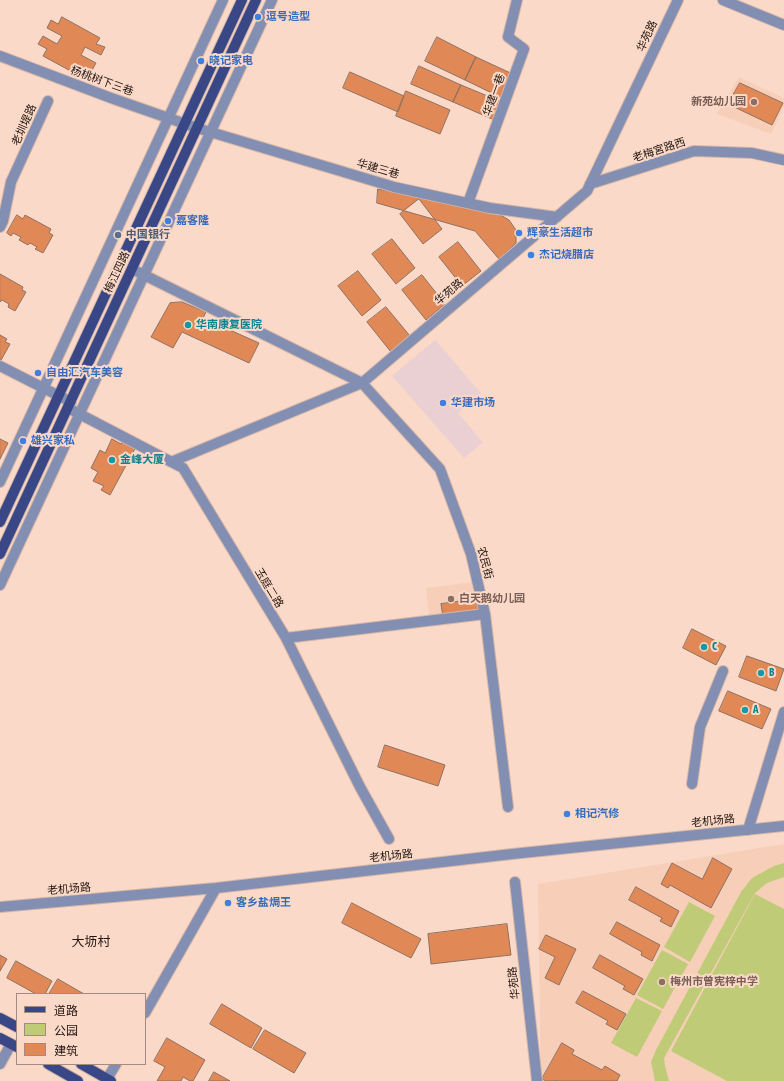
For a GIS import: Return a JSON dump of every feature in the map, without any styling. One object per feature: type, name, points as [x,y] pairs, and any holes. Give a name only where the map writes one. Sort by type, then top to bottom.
[{"type":"main road","name":"梅江四路","points":[[0,522],[242,0]]},
{"type":"main road","name":"梅江四路","points":[[0,554],[256,0]]},
{"type":"main road","points":[[0,1018],[16,1026]]},
{"type":"main road","points":[[0,1038],[14,1045]]},
{"type":"main road","points":[[50,1065],[78,1081]]},
{"type":"main road","points":[[83,1065],[109,1080]]},
{"type":"street","points":[[0,482],[223,0]]},
{"type":"street","points":[[0,585],[272,0]]},
{"type":"street","name":"华建一巷","points":[[468,203],[524,48],[508,37],[517,0]]},
{"type":"street","name":"华苑路","points":[[171,462],[362,383],[587,191],[678,0]]},
{"type":"street","points":[[723,0],[784,26]]},
{"type":"street","name":"杨桃树下三巷","points":[[0,56],[111,98],[197,128]]},
{"type":"street","name":"老圳堤路","points":[[0,227],[3,221],[11,182],[48,101]]},
{"type":"street","name":"华建三巷","points":[[197,128],[394,186],[490,208],[556,217]]},
{"type":"street","name":"老梅宮路西","points":[[590,184],[694,151],[752,153],[784,160]]},
{"type":"street","points":[[132,269],[362,383]]},
{"type":"street","name":"玉庭二路","points":[[0,366],[182,468],[286,638],[360,787],[389,839]]},
{"type":"street","name":"农民街","points":[[362,383],[440,469],[471,554],[485,614],[508,807]]},
{"type":"street","points":[[286,638],[485,614]]},
{"type":"street","points":[[692,784],[700,727],[723,671]]},
{"type":"street","points":[[748,830],[784,712]]},
{"type":"street","name":"老机场路","points":[[0,907],[216,888],[512,854],[784,826]]},
{"type":"street","name":"华苑路","points":[[515,882],[537,1081]]},
{"type":"street","points":[[146,1011],[216,888]]},
{"type":"street","points":[[0,1064],[14,1045]]},
{"type":"street","points":[[109,1080],[116,1065]]},
{"type":"shaded area","name":"新苑幼儿园","points":[[739,77],[784,98],[784,107],[771,134],[717,114]]},
{"type":"shaded area","name":"华建市场","points":[[435,340],[481,393],[458,413],[483,442],[464,458],[392,376]]},
{"type":"shaded area","name":"白天鹅幼儿园","points":[[474,582],[477,610],[429,616],[426,588]]},
{"type":"shaded area","name":"梅州市曾宪梓中学","points":[[784,844],[784,1081],[541,1081],[538,884]]},
{"type":"green space","points":[[784,863],[784,877],[767,883],[755,893],[664,1058],[669,1081],[655,1081],[651,1062],[656,1050],[741,892],[752,878],[774,866]]},
{"type":"green space","points":[[755,894],[784,909],[784,1081],[727,1081],[671,1051]]},
{"type":"green space","points":[[689,902],[715,916],[690,962],[664,947]]},
{"type":"green space","points":[[662,950],[688,964],[663,1009],[637,995]]},
{"type":"green space","points":[[636,998],[662,1011],[637,1057],[611,1043]]},
{"type":"building","points":[[62,17],[100,38],[96,44],[105,47],[101,55],[85,47],[81,55],[96,63],[91,72],[83,67],[78,75],[43,56],[47,49],[38,44],[43,36],[57,44],[62,36],[47,28],[51,20],[58,24]]},
{"type":"building","points":[[437,37],[476,57],[465,80],[425,61]]},
{"type":"building","points":[[476,57],[517,76],[506,100],[465,80]]},
{"type":"building","points":[[419,66],[461,85],[453,102],[411,84]]},
{"type":"building","points":[[350,72],[404,96],[398,112],[343,88]]},
{"type":"building","points":[[740,83],[783,103],[772,125],[728,104]]},
{"type":"building","points":[[461,85],[507,104],[499,122],[453,102]]},
{"type":"building","points":[[406,91],[450,110],[440,134],[396,116]]},
{"type":"building","points":[[378,189],[499,214],[509,220],[516,230],[516,243],[499,259],[475,231],[377,203]]},
{"type":"building","points":[[419,199],[442,229],[423,244],[400,214]]},
{"type":"building","points":[[17,215],[23,219],[25,215],[51,229],[49,233],[53,235],[43,253],[35,249],[37,247],[30,243],[28,245],[19,240],[21,237],[13,233],[11,236],[7,233]]},
{"type":"building","points":[[392,239],[415,268],[396,284],[372,254]]},
{"type":"building","points":[[458,242],[481,271],[462,286],[439,257]]},
{"type":"building","points":[[358,271],[381,300],[362,316],[338,286]]},
{"type":"building","points":[[0,274],[23,287],[22,290],[26,292],[15,311],[8,307],[9,304],[2,300],[0,302]]},
{"type":"building","points":[[422,275],[445,304],[426,320],[402,290]]},
{"type":"building","name":"华南康复医院","points":[[182,302],[206,312],[203,318],[259,343],[249,363],[182,332],[173,348],[151,337],[170,303]]},
{"type":"building","points":[[386,307],[410,336],[391,352],[367,322]]},
{"type":"building","points":[[0,335],[7,339],[5,342],[10,344],[0,362]]},
{"type":"building","points":[[0,439],[8,443],[0,459]]},
{"type":"building","name":"金峰大厦","points":[[112,439],[121,444],[123,440],[136,447],[110,495],[101,490],[104,486],[93,481],[98,472],[91,468],[100,450],[105,453]]},
{"type":"building","points":[[478,599],[480,612],[443,617],[441,604]]},
{"type":"building","name":"C","points":[[692,629],[726,646],[716,665],[683,648]]},
{"type":"building","name":"B","points":[[747,656],[784,669],[776,691],[739,677]]},
{"type":"building","name":"A","points":[[728,691],[771,709],[762,729],[719,711]]},
{"type":"building","points":[[385,745],[445,765],[438,786],[378,767]]},
{"type":"building","points":[[713,858],[732,869],[711,908],[670,885],[668,888],[661,884],[672,863],[702,879]]},
{"type":"building","points":[[636,887],[679,911],[671,927],[660,921],[662,918],[629,900]]},
{"type":"building","points":[[352,903],[421,939],[411,958],[342,923]]},
{"type":"building","points":[[617,922],[660,945],[652,961],[641,955],[642,952],[610,934]]},
{"type":"building","points":[[507,924],[511,955],[431,964],[428,934]]},
{"type":"building","points":[[546,935],[576,949],[559,985],[545,978],[555,957],[539,949]]},
{"type":"building","points":[[0,955],[7,959],[0,971]]},
{"type":"building","points":[[600,955],[643,979],[634,995],[623,989],[625,986],[593,968]]},
{"type":"building","points":[[16,961],[52,981],[46,993],[34,993],[7,978]]},
{"type":"building","points":[[58,979],[82,993],[50,993]]},
{"type":"building","points":[[583,991],[626,1014],[617,1030],[606,1024],[608,1021],[576,1003]]},
{"type":"building","points":[[222,1004],[262,1028],[251,1048],[210,1024]]},
{"type":"building","points":[[265,1030],[306,1053],[294,1073],[253,1049]]},
{"type":"building","points":[[167,1038],[205,1060],[193,1081],[183,1077],[181,1081],[157,1081],[165,1067],[154,1061]]},
{"type":"building","points":[[562,1043],[574,1050],[572,1054],[602,1070],[605,1066],[620,1075],[617,1081],[546,1081],[542,1079]]},
{"type":"building","points":[[214,1072],[230,1081],[209,1081]]},
{"type":"place","name":"逗号造型","points":[[258,17]]},
{"type":"place","name":"晓记家电","points":[[201,61]]},
{"type":"place","name":"新苑幼儿园","points":[[754,102]]},
{"type":"place","name":"嘉客隆","points":[[168,221]]},
{"type":"place","name":"辉豪生活超市","points":[[519,233]]},
{"type":"place","name":"中国银行","points":[[118,235]]},
{"type":"place","name":"杰记烧腊店","points":[[531,255]]},
{"type":"place","name":"华南康复医院","points":[[188,325]]},
{"type":"place","name":"自由汇汽车美容","points":[[38,373]]},
{"type":"place","name":"华建市场","points":[[443,403]]},
{"type":"place","name":"雄兴家私","points":[[23,441]]},
{"type":"place","name":"金峰大厦","points":[[112,460]]},
{"type":"place","name":"白天鹅幼儿园","points":[[451,599]]},
{"type":"place","name":"C","points":[[704,647]]},
{"type":"place","name":"B","points":[[761,673]]},
{"type":"place","name":"A","points":[[745,710]]},
{"type":"place","name":"相记汽修","points":[[567,814]]},
{"type":"place","name":"客乡盐焗王","points":[[228,903]]},
{"type":"place","name":"梅州市曾宪梓中学","points":[[662,982]]},
{"type":"district","name":"大坜村","points":[[91,942]]}]
